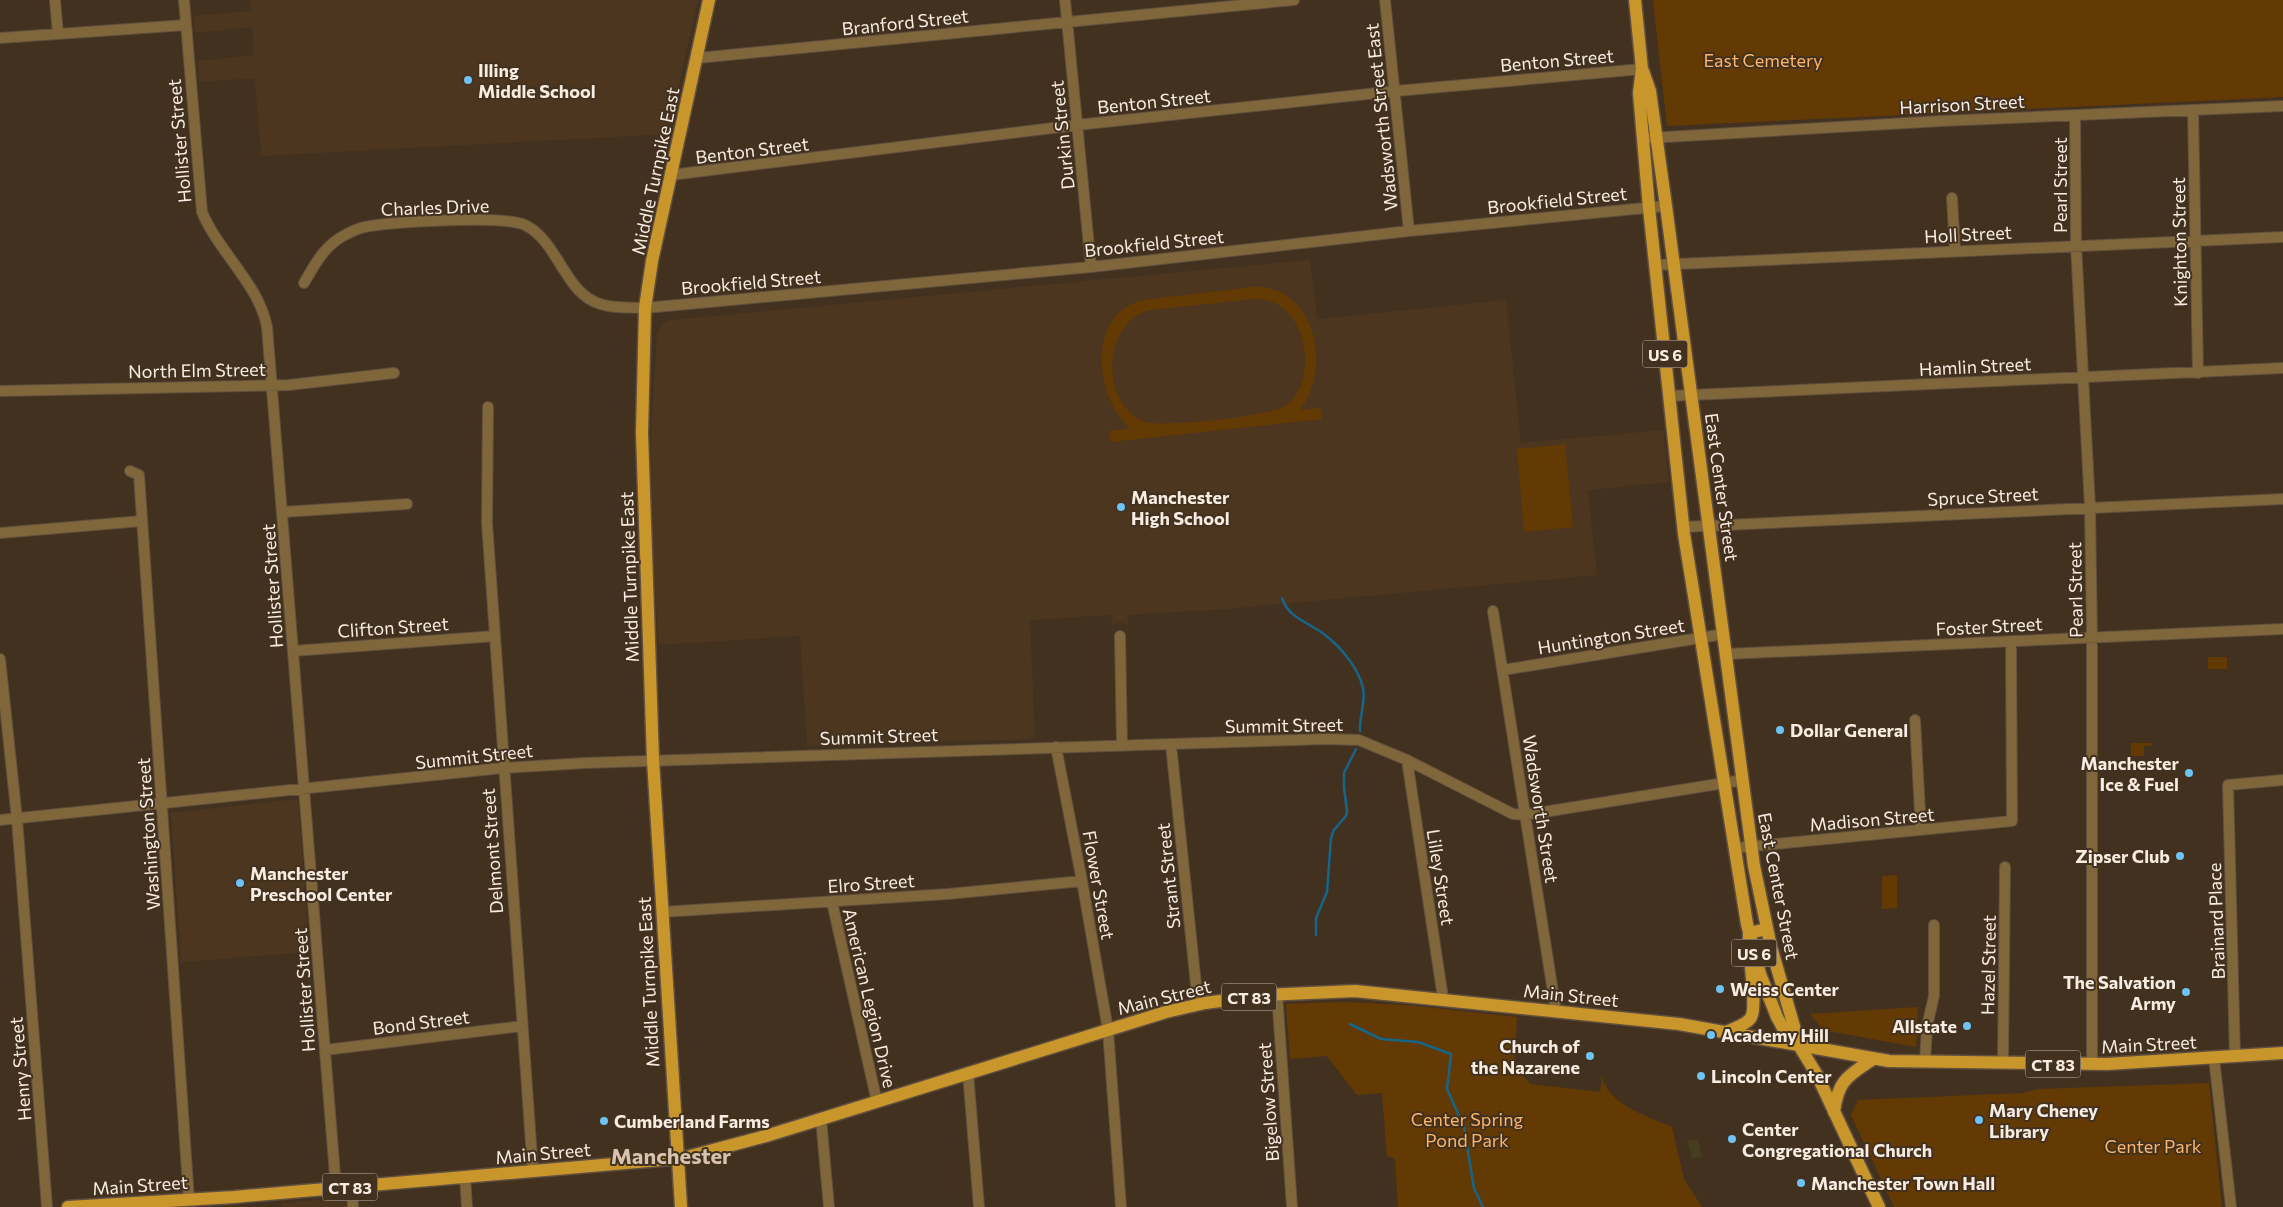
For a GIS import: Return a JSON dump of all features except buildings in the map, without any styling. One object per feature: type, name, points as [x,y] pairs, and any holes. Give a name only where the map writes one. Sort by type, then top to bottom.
[{"type":"main road","name":"Middle Turnpike East","points":[[680,1207],[653,760],[642,433],[645,308],[659,222],[698,58],[709,0]]},
{"type":"main road","name":"East Center Street","points":[[1635,0],[1642,69],[1639,93],[1649,208],[1684,527],[1700,638],[1749,933],[1760,974],[1777,1018],[1784,1030],[1800,1046]]},
{"type":"main road","name":"East Center Street","points":[[1642,69],[1650,91],[1657,138],[1751,846],[1767,929],[1800,1046]]},
{"type":"main road","points":[[1726,1032],[1748,1021],[1754,1012],[1748,954],[1749,933],[1767,929]]},
{"type":"main road","name":"Main Street","points":[[68,1207],[190,1200],[676,1159],[722,1149],[1198,1004],[1277,994],[1355,991],[1443,998],[1679,1024],[1873,1059],[1925,1062],[2092,1064],[2283,1053]]},
{"type":"main road","name":"US 6","points":[[1800,1046],[1818,1075],[1879,1207]]},
{"type":"main road","points":[[1834,1112],[1837,1094],[1843,1082],[1873,1059]]},
{"type":"street","points":[[55,0],[58,34]]},
{"type":"street","name":"Hollister Street","points":[[184,0],[202,212],[211,233],[264,312],[283,512],[336,1188]]},
{"type":"street","name":"Durkin Street","points":[[1065,0],[1091,267]]},
{"type":"street","name":"Branford Street","points":[[698,58],[1294,0]]},
{"type":"street","name":"Wadsworth Street East","points":[[1385,0],[1396,91],[1409,231]]},
{"type":"street","points":[[0,38],[186,25]]},
{"type":"street","name":"Benton Street","points":[[671,175],[1077,125],[1396,91],[1642,69]]},
{"type":"street","name":"Harrison Street","points":[[1643,138],[2283,106]]},
{"type":"street","name":"Knighton Street","points":[[2193,110],[2198,372]]},
{"type":"street","name":"Pearl Street","points":[[2075,115],[2076,245],[2090,507],[2092,638],[2092,1064]]},
{"type":"street","points":[[1952,198],[1955,251]]},
{"type":"street","name":"Brookfield Street","points":[[645,308],[1091,267],[1409,231],[1666,206]]},
{"type":"street","name":"Charles Drive","points":[[304,283],[320,254],[344,236],[369,226],[492,219],[525,225],[547,244],[580,292],[592,301],[607,306],[645,308]]},
{"type":"street","name":"Holl Street","points":[[1655,265],[2283,237]]},
{"type":"street","name":"Hamlin Street","points":[[1669,396],[2283,368]]},
{"type":"street","name":"North Elm Street","points":[[0,391],[272,386],[394,373]]},
{"type":"street","name":"Delmont Street","points":[[488,407],[487,523],[502,768],[533,1172]]},
{"type":"street","name":"Washington Street","points":[[130,471],[139,476],[190,1200]]},
{"type":"street","name":"Spruce Street","points":[[1684,527],[2283,499]]},
{"type":"street","points":[[283,512],[407,504]]},
{"type":"street","points":[[0,533],[142,521]]},
{"type":"street","name":"Wadsworth Street","points":[[1493,611],[1556,1011]]},
{"type":"street","name":"Foster Street","points":[[1727,654],[2283,629]]},
{"type":"street","name":"Huntington Street","points":[[1503,670],[1724,634]]},
{"type":"street","name":"Clifton Street","points":[[293,651],[494,636]]},
{"type":"street","points":[[1120,636],[1122,746]]},
{"type":"street","name":"Madison Street","points":[[1734,848],[2013,820],[2011,641]]},
{"type":"street","name":"Henry Street","points":[[0,659],[17,819],[47,1207]]},
{"type":"street","points":[[1915,720],[1921,830]]},
{"type":"street","name":"Summit Street","points":[[0,820],[162,805],[502,768],[653,760],[1327,739],[1355,740],[1407,760],[1513,814],[1525,815],[1743,780]]},
{"type":"street","name":"Strant Street","points":[[1171,744],[1198,1004]]},
{"type":"street","name":"Flower Street","points":[[1056,747],[1082,880],[1108,1030],[1120,1207]]},
{"type":"street","name":"Lilley Street","points":[[1407,760],[1443,998]]},
{"type":"street","name":"Brainard Place","points":[[2235,1056],[2228,785],[2283,780]]},
{"type":"street","name":"Hazel Street","points":[[2003,1063],[2005,867]]},
{"type":"street","name":"Elro Street","points":[[662,912],[948,894],[1082,880]]},
{"type":"street","name":"American Legion Drive","points":[[832,902],[877,1102]]},
{"type":"street","points":[[1925,1062],[1927,1026],[1934,996],[1934,925]]},
{"type":"street","name":"Bigelow Street","points":[[1277,994],[1292,1207]]},
{"type":"street","name":"Bond Street","points":[[325,1050],[522,1026]]},
{"type":"street","points":[[2214,1058],[2231,1207]]},
{"type":"street","points":[[968,1074],[979,1207]]},
{"type":"street","points":[[821,1119],[829,1207]]},
{"type":"street","points":[[465,1177],[467,1207]]},
{"type":"street","points":[[352,1187],[353,1207]]},
{"type":"shaded area","name":"Illing Middle School","points":[[250,0],[698,0],[668,134],[261,156],[255,78],[199,82],[198,61],[254,55],[252,27],[195,33],[194,16],[251,11]]},
{"type":"shaded area","name":"Manchester High School","points":[[1310,260],[1317,319],[1506,300],[1521,443],[1663,430],[1669,482],[1588,490],[1597,575],[1227,609],[1128,615],[1128,625],[1120,622],[1112,625],[1111,615],[1030,620],[1035,739],[807,746],[800,636],[659,645],[653,566],[651,433],[657,334],[665,322]]},
{"type":"shaded area","name":"Manchester Preschool Center","points":[[298,799],[309,952],[181,962],[171,813]]},
{"type":"shaded area","points":[[348,1198],[349,1207],[281,1207],[281,1203]]},
{"type":"green space","name":"East Cemetery","points":[[1653,0],[2283,0],[2283,97],[1667,126]]},
{"type":"green space","points":[[1252,287],[1274,289],[1291,299],[1304,313],[1312,331],[1316,352],[1315,372],[1310,392],[1300,410],[1320,408],[1322,419],[1111,442],[1109,431],[1130,428],[1118,414],[1109,397],[1103,378],[1104,338],[1112,322],[1125,308],[1143,300]],"holes":[[[1254,299],[1275,303],[1291,316],[1297,325],[1304,346],[1305,363],[1302,383],[1296,395],[1287,405],[1278,409],[1240,417],[1170,423],[1142,421],[1128,411],[1119,396],[1113,379],[1112,361],[1116,344],[1123,329],[1135,317],[1151,310]]]},
{"type":"green space","points":[[1565,444],[1573,527],[1524,532],[1517,449]]},
{"type":"green space","points":[[2208,657],[2227,657],[2227,669],[2208,669]]},
{"type":"green space","points":[[2131,743],[2152,743],[2152,746],[2144,746],[2144,756],[2131,756]]},
{"type":"green space","points":[[1897,875],[1897,908],[1882,909],[1882,876]]},
{"type":"green space","name":"Center Spring Pond Park","points":[[1343,1002],[1406,1005],[1517,1017],[1514,1067],[1531,1084],[1600,1092],[1602,1076],[1612,1095],[1621,1102],[1641,1114],[1672,1127],[1684,1179],[1702,1207],[1398,1207],[1395,1159],[1387,1156],[1382,1093],[1357,1095],[1327,1056],[1290,1059],[1286,1004]]},
{"type":"green space","points":[[1918,1007],[1916,1047],[1823,1030],[1810,1014]]},
{"type":"green space","name":"Center Park","points":[[2209,1083],[2222,1207],[1894,1207],[1851,1115],[1858,1100],[2022,1093],[2039,1089]]},
{"type":"sand","points":[[1698,1139],[1702,1157],[1692,1159],[1687,1140]]},
{"type":"waterway","points":[[1282,598],[1294,616],[1331,640],[1343,652],[1358,673],[1364,693],[1360,731]]},
{"type":"waterway","points":[[1316,935],[1316,918],[1327,892],[1331,838],[1334,830],[1346,816],[1347,811],[1344,773],[1356,749]]},
{"type":"waterway","points":[[1350,1024],[1381,1039],[1418,1042],[1451,1054],[1447,1089],[1464,1127],[1474,1188],[1483,1207]]},
{"type":"place","name":"Illing Middle School","points":[[468,80]]},
{"type":"place","name":"Manchester High School","points":[[1121,507]]},
{"type":"place","name":"Dollar General","points":[[1780,730]]},
{"type":"place","name":"Manchester Ice & Fuel","points":[[2189,773]]},
{"type":"place","name":"Zipser Club","points":[[2180,856]]},
{"type":"place","name":"Manchester Preschool Center","points":[[240,883]]},
{"type":"place","name":"Weiss Center","points":[[1720,989]]},
{"type":"place","name":"The Salvation Army","points":[[2186,992]]},
{"type":"place","name":"Allstate","points":[[1967,1026]]},
{"type":"place","name":"Academy Hill","points":[[1711,1035]]},
{"type":"place","name":"Church of the Nazarene","points":[[1590,1056]]},
{"type":"place","name":"Lincoln Center","points":[[1701,1076]]},
{"type":"place","name":"Mary Cheney Library","points":[[1979,1120]]},
{"type":"place","name":"Cumberland Farms","points":[[604,1121]]},
{"type":"place","name":"Center Congregational Church","points":[[1732,1139]]},
{"type":"place","name":"Manchester Town Hall","points":[[1801,1183]]},
{"type":"district","name":"Manchester","points":[[671,1155]]}]
